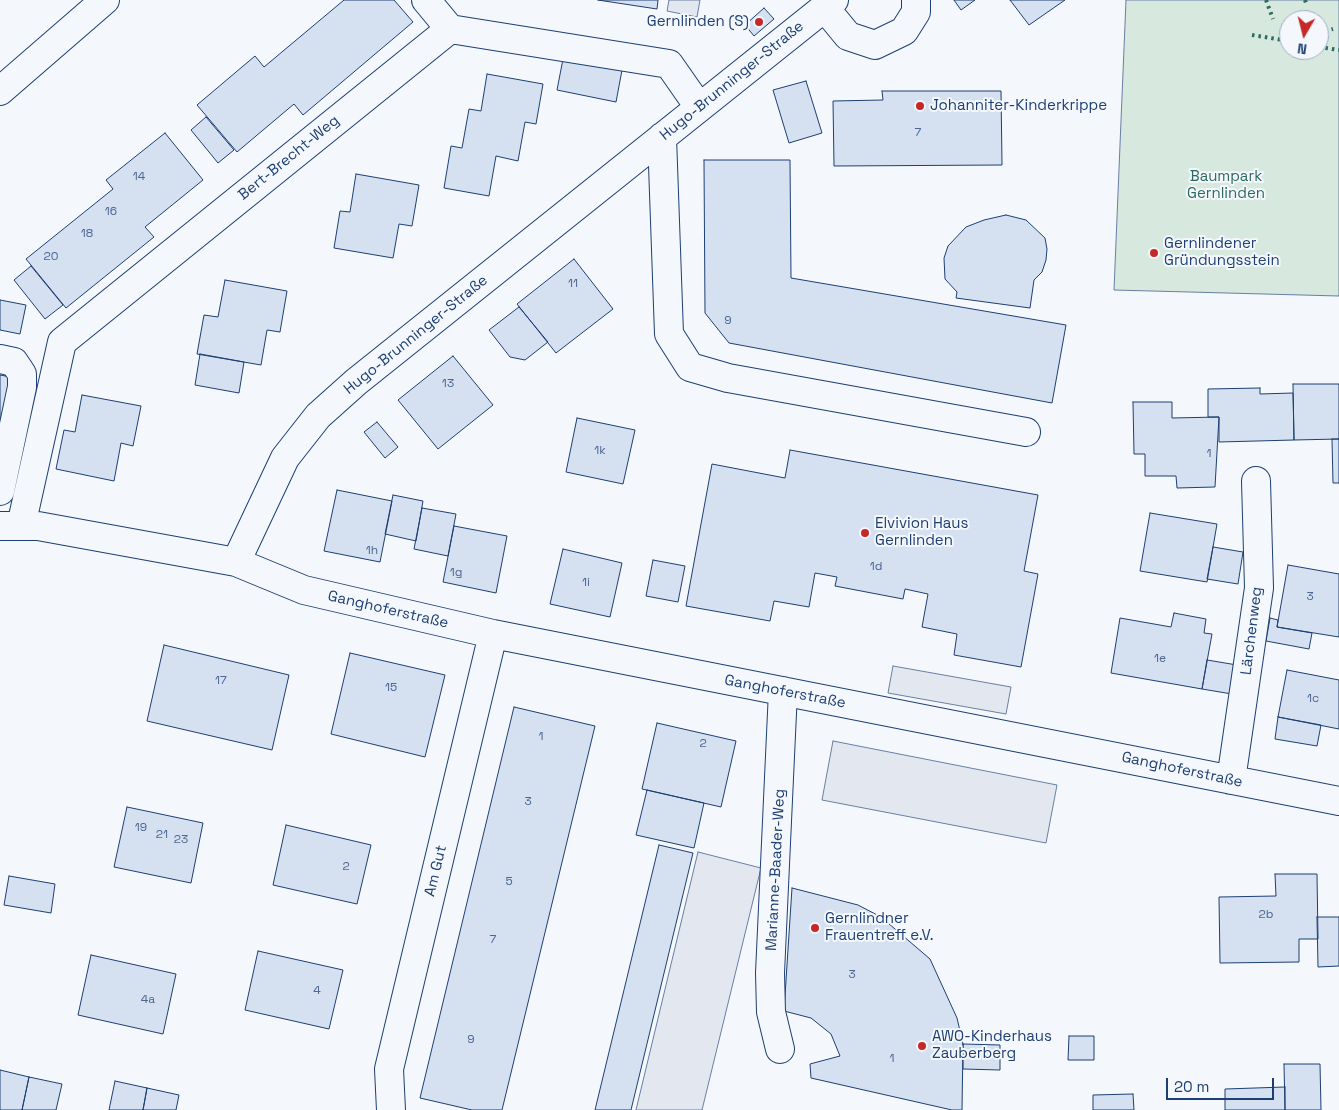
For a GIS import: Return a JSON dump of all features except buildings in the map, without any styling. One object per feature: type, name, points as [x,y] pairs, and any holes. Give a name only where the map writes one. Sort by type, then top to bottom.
[{"type":"street","points":[[0,91],[105,0]]},
{"type":"street","points":[[426,0],[450,29],[669,64],[700,107]]},
{"type":"street","points":[[830,4],[848,36],[875,45],[904,31],[916,12],[916,0]]},
{"type":"street","name":"Hugo-Brunninger-Straße","points":[[236,562],[285,458],[318,416],[356,382],[830,4]]},
{"type":"street","name":"Bert-Brecht-Weg","points":[[10,526],[62,342],[450,29]]},
{"type":"street","points":[[662,137],[669,334],[690,367],[728,378],[1026,432]]},
{"type":"street","points":[[0,359],[14,362],[22,374],[22,387],[5,448],[0,491]]},
{"type":"street","name":"Lärchenweg","points":[[1231,780],[1259,588],[1256,481]]},
{"type":"street","points":[[10,526],[38,526],[236,562]]},
{"type":"street","name":"Ganghoferstraße","points":[[236,562],[304,590],[493,634],[1339,802]]},
{"type":"street","name":"Am Gut","points":[[391,1110],[389,1069],[493,634]]},
{"type":"street","name":"Marianne-Baader-Weg","points":[[780,1048],[771,1012],[770,973],[783,691]]},
{"type":"green space","name":"Baumpark Gernlinden","points":[[1126,0],[1339,0],[1339,296],[1114,290]]},
{"type":"shaded area","points":[[669,0],[700,0],[697,17],[667,11]]},
{"type":"shaded area","points":[[893,666],[1011,687],[1006,714],[888,693]]},
{"type":"shaded area","points":[[833,741],[1057,785],[1046,843],[822,800]]},
{"type":"shaded area","points":[[698,852],[761,868],[702,1110],[636,1110]]},
{"type":"hedge","points":[[1266,0],[1273,19]]},
{"type":"hedge","points":[[1305,0],[1307,6]]},
{"type":"hedge","points":[[1329,30],[1333,29]]},
{"type":"hedge","points":[[1252,35],[1279,39]]},
{"type":"hedge","points":[[1329,48],[1339,50]]},
{"type":"place","name":"Gernlinden (S)","points":[[759,22]]},
{"type":"place","name":"Johanniter-Kinderkrippe","points":[[920,106]]},
{"type":"place","name":"Gernlindener Gründungsstein","points":[[1154,253]]},
{"type":"place","name":"Elvivion Haus Gernlinden","points":[[865,533]]},
{"type":"place","name":"Gernlindner Frauentreff e.V.","points":[[815,928]]},
{"type":"place","name":"AWO-Kinderhaus Zauberberg","points":[[922,1046]]}]
